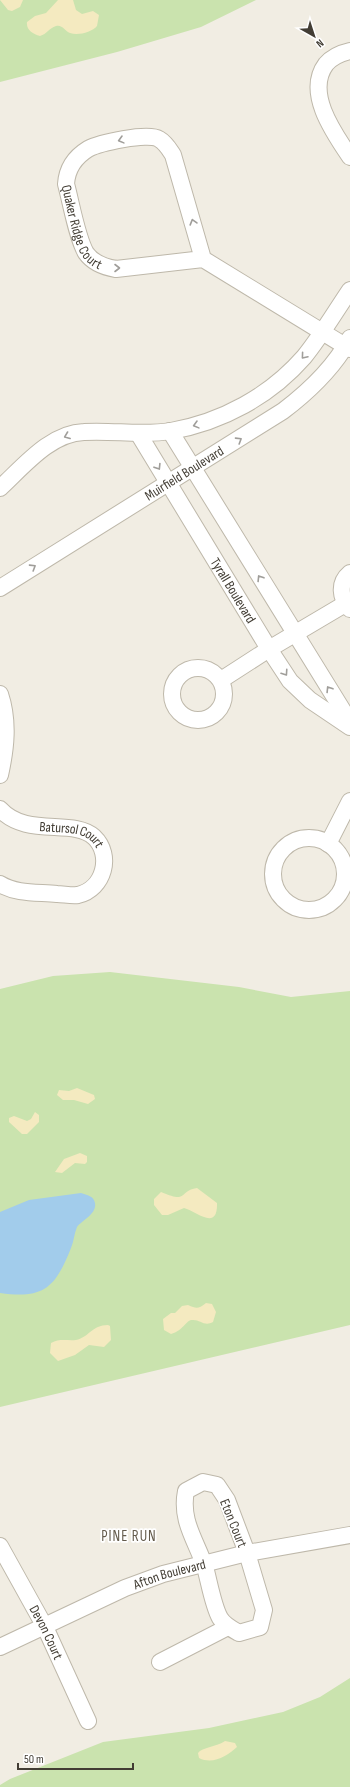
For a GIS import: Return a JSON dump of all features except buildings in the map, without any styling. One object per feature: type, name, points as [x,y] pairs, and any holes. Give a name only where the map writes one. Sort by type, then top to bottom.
[{"type":"street","points":[[350,51],[338,54],[328,62],[320,73],[317,85],[318,97],[338,139],[350,157]]},
{"type":"street","name":"Quaker Ridge Court","points":[[149,136],[159,139],[167,146],[173,155],[203,259],[116,269],[104,267],[94,261],[87,254],[82,243],[66,184],[67,175],[72,163],[88,149],[134,137],[149,136]]},
{"type":"street","points":[[203,259],[322,332],[349,345]]},
{"type":"street","points":[[0,488],[37,454],[53,442],[69,435],[82,432],[138,433],[170,431],[199,424],[231,412],[272,388],[304,357],[350,290]]},
{"type":"street","name":"Muirfield Boulevard","points":[[0,588],[168,482],[283,412],[298,399],[349,345]]},
{"type":"street","name":"Tyrall Boulevard","points":[[170,431],[193,468],[281,641],[290,680],[310,700],[350,727]]},
{"type":"street","name":"Tyrall Boulevard","points":[[138,433],[168,482],[281,641],[350,722]]},
{"type":"street","points":[[221,680],[281,641],[348,607],[342,594],[342,584],[350,572]]},
{"type":"street","points":[[0,694],[6,717],[6,739],[0,775]]},
{"type":"street","points":[[328,844],[350,801]]},
{"type":"street","name":"Batursol Court","points":[[0,809],[11,819],[27,824],[84,831],[93,836],[100,844],[105,854],[104,865],[96,884],[77,895],[15,891],[0,884]]},
{"type":"street","points":[[312,839],[328,844],[337,851],[344,864],[345,878],[341,891],[332,902],[320,909],[306,910],[292,906],[281,898],[275,885],[273,871],[277,858],[286,847],[298,840],[312,839]]},
{"type":"street","name":"Eton Court","points":[[204,1564],[188,1526],[183,1505],[186,1491],[203,1482],[217,1485],[227,1500],[247,1553]]},
{"type":"street","name":"Afton Boulevard","points":[[0,1646],[45,1627],[125,1588],[163,1574],[247,1553],[350,1535]]},
{"type":"street","name":"Devon Court","points":[[0,1546],[45,1627],[88,1721]]},
{"type":"street","points":[[204,1564],[220,1618],[228,1627],[238,1633],[260,1627],[264,1610],[247,1553]]},
{"type":"street","points":[[160,1662],[228,1627]]},
{"type":"green space","points":[[0,0],[256,0],[201,27],[117,52],[0,82]]},
{"type":"green space","points":[[110,972],[239,987],[291,997],[350,991],[350,1325],[0,1407],[0,989],[53,976]]},
{"type":"green space","points":[[350,1678],[350,1787],[0,1787],[0,1785],[10,1779],[103,1742],[209,1728],[283,1712],[320,1697]]},
{"type":"sand","points":[[0,0],[23,0],[20,7],[12,11],[8,10]]},
{"type":"sand","points":[[58,0],[73,0],[76,10],[82,14],[93,11],[99,15],[97,26],[88,32],[81,34],[70,33],[58,26],[40,36],[30,31],[27,22],[35,16],[46,13]]},
{"type":"sand","points":[[77,1088],[94,1095],[95,1099],[88,1104],[74,1100],[63,1100],[57,1095],[59,1090],[69,1091]]},
{"type":"sand","points":[[35,1112],[39,1115],[39,1122],[27,1134],[22,1134],[9,1122],[9,1118],[14,1116],[27,1121],[31,1119]]},
{"type":"sand","points":[[80,1153],[87,1156],[87,1162],[85,1164],[75,1163],[62,1173],[55,1172],[64,1159]]},
{"type":"sand","points":[[197,1188],[217,1203],[214,1216],[205,1218],[184,1208],[168,1215],[162,1215],[154,1205],[154,1199],[161,1192],[180,1197]]},
{"type":"sand","points":[[206,1303],[212,1304],[216,1312],[213,1322],[207,1324],[190,1320],[175,1333],[171,1334],[164,1330],[163,1319],[171,1313],[175,1313],[182,1306],[188,1305],[197,1308]]},
{"type":"sand","points":[[110,1326],[111,1340],[104,1347],[89,1345],[75,1355],[58,1361],[50,1353],[51,1343],[54,1341],[80,1339],[98,1327]]},
{"type":"sand","points":[[225,1741],[235,1743],[237,1747],[229,1754],[215,1760],[204,1760],[199,1758],[198,1753],[200,1751]]},
{"type":"water","points":[[81,1193],[90,1196],[93,1199],[95,1207],[92,1214],[77,1227],[65,1262],[53,1281],[46,1288],[38,1292],[27,1294],[0,1293],[0,1212],[29,1200]]},
{"type":"district","name":"PINE RUN","points":[[129,1536]]}]
